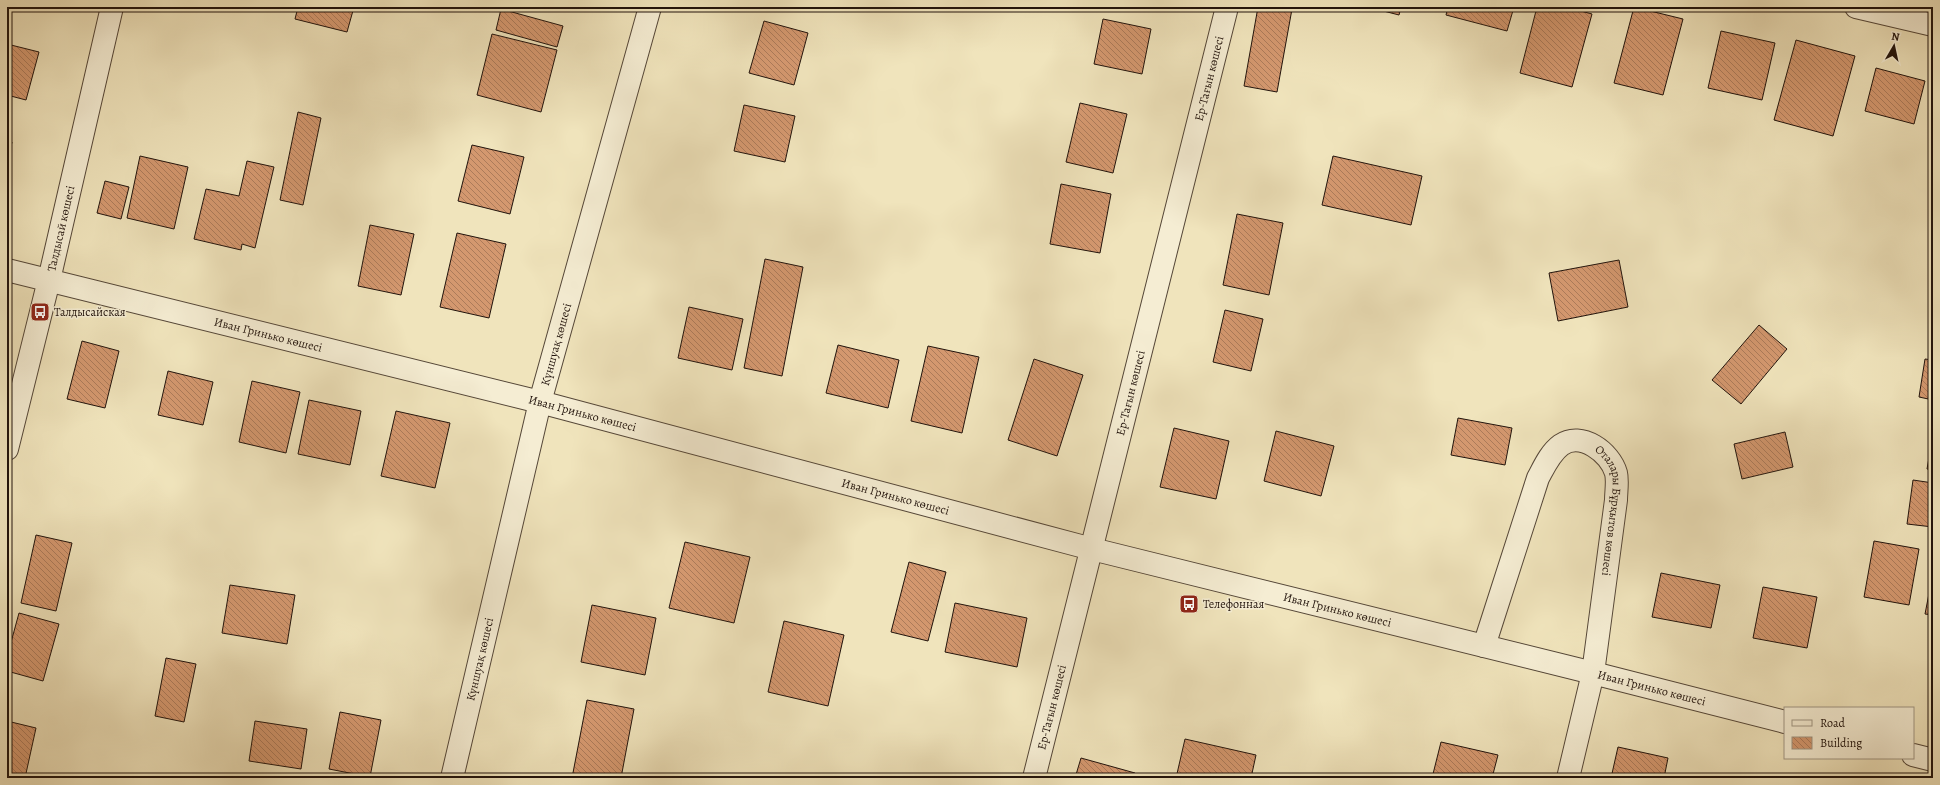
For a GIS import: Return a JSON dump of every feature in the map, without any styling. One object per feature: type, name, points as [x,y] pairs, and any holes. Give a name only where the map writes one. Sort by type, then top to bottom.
[{"type":"street","name":"Талдысай көшесі","points":[[7,449],[49,280],[112,7]]},
{"type":"street","name":"Күншуақ көшесі","points":[[452,778],[540,402],[650,7]]},
{"type":"street","name":"Ер-Тағын көшесі","points":[[1034,778],[1227,7]]},
{"type":"street","points":[[1856,7],[1933,25]]},
{"type":"street","name":"Иван Гринько көшесі","points":[[7,270],[540,402],[1092,549],[1784,722]]},
{"type":"street","name":"Оталары Бұрқытов көшесі","points":[[1484,646],[1538,478],[1548,460],[1561,445],[1576,440],[1602,451],[1611,460],[1616,474],[1616,500],[1593,673],[1568,778]]},
{"type":"street","points":[[1914,755],[1933,760]]},
{"type":"building","points":[[298,7],[354,7],[347,32],[295,19]]},
{"type":"building","points":[[1258,7],[1281,7],[1292,9],[1277,92],[1244,86]]},
{"type":"building","points":[[1368,7],[1401,7],[1399,15]]},
{"type":"building","points":[[1448,7],[1514,7],[1507,31],[1446,15]]},
{"type":"building","points":[[1537,7],[1566,7],[1592,14],[1572,87],[1520,73]]},
{"type":"building","points":[[1634,7],[1683,19],[1663,95],[1614,83]]},
{"type":"building","points":[[501,9],[563,26],[557,47],[496,30]]},
{"type":"building","points":[[1103,19],[1151,29],[1142,74],[1094,64]]},
{"type":"building","points":[[764,21],[808,33],[794,85],[749,73]]},
{"type":"building","points":[[1721,31],[1775,43],[1762,100],[1708,88]]},
{"type":"building","points":[[492,34],[557,50],[541,112],[477,95]]},
{"type":"building","points":[[1796,40],[1855,56],[1833,136],[1774,120]]},
{"type":"building","points":[[7,44],[39,52],[26,100],[7,95]]},
{"type":"building","points":[[1876,68],[1925,81],[1914,124],[1865,111]]},
{"type":"building","points":[[1080,103],[1127,114],[1113,173],[1066,162]]},
{"type":"building","points":[[744,105],[795,116],[785,162],[734,151]]},
{"type":"building","points":[[298,112],[321,118],[303,205],[280,200]]},
{"type":"building","points":[[7,141],[12,142],[7,165]]},
{"type":"building","points":[[472,145],[524,157],[510,214],[458,201]]},
{"type":"building","points":[[140,156],[188,167],[174,229],[127,218]]},
{"type":"building","points":[[1333,156],[1422,176],[1411,225],[1322,205]]},
{"type":"building","points":[[247,161],[274,167],[255,248],[242,244],[241,250],[194,239],[206,189],[239,196]]},
{"type":"building","points":[[105,181],[129,187],[121,219],[97,213]]},
{"type":"building","points":[[1061,184],[1111,194],[1100,253],[1050,244]]},
{"type":"building","points":[[1237,214],[1283,223],[1269,295],[1223,285]]},
{"type":"building","points":[[370,225],[414,234],[401,295],[358,286]]},
{"type":"building","points":[[457,233],[506,244],[489,318],[440,307]]},
{"type":"building","points":[[765,259],[803,267],[782,376],[744,368]]},
{"type":"building","points":[[1619,260],[1628,307],[1558,321],[1549,273]]},
{"type":"building","points":[[689,307],[743,319],[732,370],[678,358]]},
{"type":"building","points":[[1225,310],[1263,319],[1251,371],[1213,362]]},
{"type":"building","points":[[1759,325],[1787,349],[1741,404],[1712,380]]},
{"type":"building","points":[[82,341],[119,351],[105,408],[67,399]]},
{"type":"building","points":[[838,345],[899,360],[888,408],[826,393]]},
{"type":"building","points":[[928,346],[979,357],[962,433],[911,421]]},
{"type":"building","points":[[1034,359],[1083,375],[1057,456],[1008,440]]},
{"type":"building","points":[[1925,359],[1933,360],[1933,400],[1919,397]]},
{"type":"building","points":[[168,371],[213,382],[203,425],[158,415]]},
{"type":"building","points":[[252,381],[300,392],[286,453],[239,442]]},
{"type":"building","points":[[309,400],[361,411],[350,465],[298,454]]},
{"type":"building","points":[[396,411],[450,423],[435,488],[381,476]]},
{"type":"building","points":[[1458,418],[1512,428],[1505,465],[1451,455]]},
{"type":"building","points":[[1174,428],[1229,441],[1216,499],[1160,487]]},
{"type":"building","points":[[1276,431],[1334,446],[1321,496],[1264,481]]},
{"type":"building","points":[[1785,432],[1793,467],[1742,479],[1734,444]]},
{"type":"building","points":[[1933,435],[1933,470],[1927,469]]},
{"type":"building","points":[[1913,480],[1933,483],[1933,527],[1907,524]]},
{"type":"building","points":[[36,535],[72,543],[56,611],[21,603]]},
{"type":"building","points":[[1874,541],[1919,549],[1909,605],[1864,597]]},
{"type":"building","points":[[685,542],[750,557],[734,623],[669,608]]},
{"type":"building","points":[[909,562],[946,572],[928,641],[891,632]]},
{"type":"building","points":[[1661,573],[1720,585],[1711,628],[1652,617]]},
{"type":"building","points":[[1933,573],[1933,615],[1925,614]]},
{"type":"building","points":[[230,585],[295,595],[287,644],[222,633]]},
{"type":"building","points":[[1763,587],[1817,597],[1807,648],[1753,638]]},
{"type":"building","points":[[955,603],[1027,618],[1017,667],[945,652]]},
{"type":"building","points":[[592,605],[656,618],[645,675],[581,662]]},
{"type":"building","points":[[19,613],[59,624],[43,681],[7,671],[7,657]]},
{"type":"building","points":[[784,621],[844,635],[828,706],[768,692]]},
{"type":"building","points":[[166,658],[196,664],[184,722],[155,716]]},
{"type":"building","points":[[587,700],[634,709],[621,778],[572,778]]},
{"type":"building","points":[[340,712],[381,720],[370,777],[329,769]]},
{"type":"building","points":[[7,721],[36,728],[25,778],[7,776]]},
{"type":"building","points":[[255,721],[307,729],[301,769],[249,761]]},
{"type":"building","points":[[1185,739],[1256,755],[1251,778],[1176,778]]},
{"type":"building","points":[[1441,742],[1498,755],[1492,778],[1432,778]]},
{"type":"building","points":[[1618,747],[1668,758],[1664,778],[1611,778]]},
{"type":"building","points":[[1081,758],[1135,773],[1134,778],[1075,778]]},
{"type":"place","name":"Талдысайская","points":[[40,312]]},
{"type":"place","name":"Телефонная","points":[[1189,604]]}]
